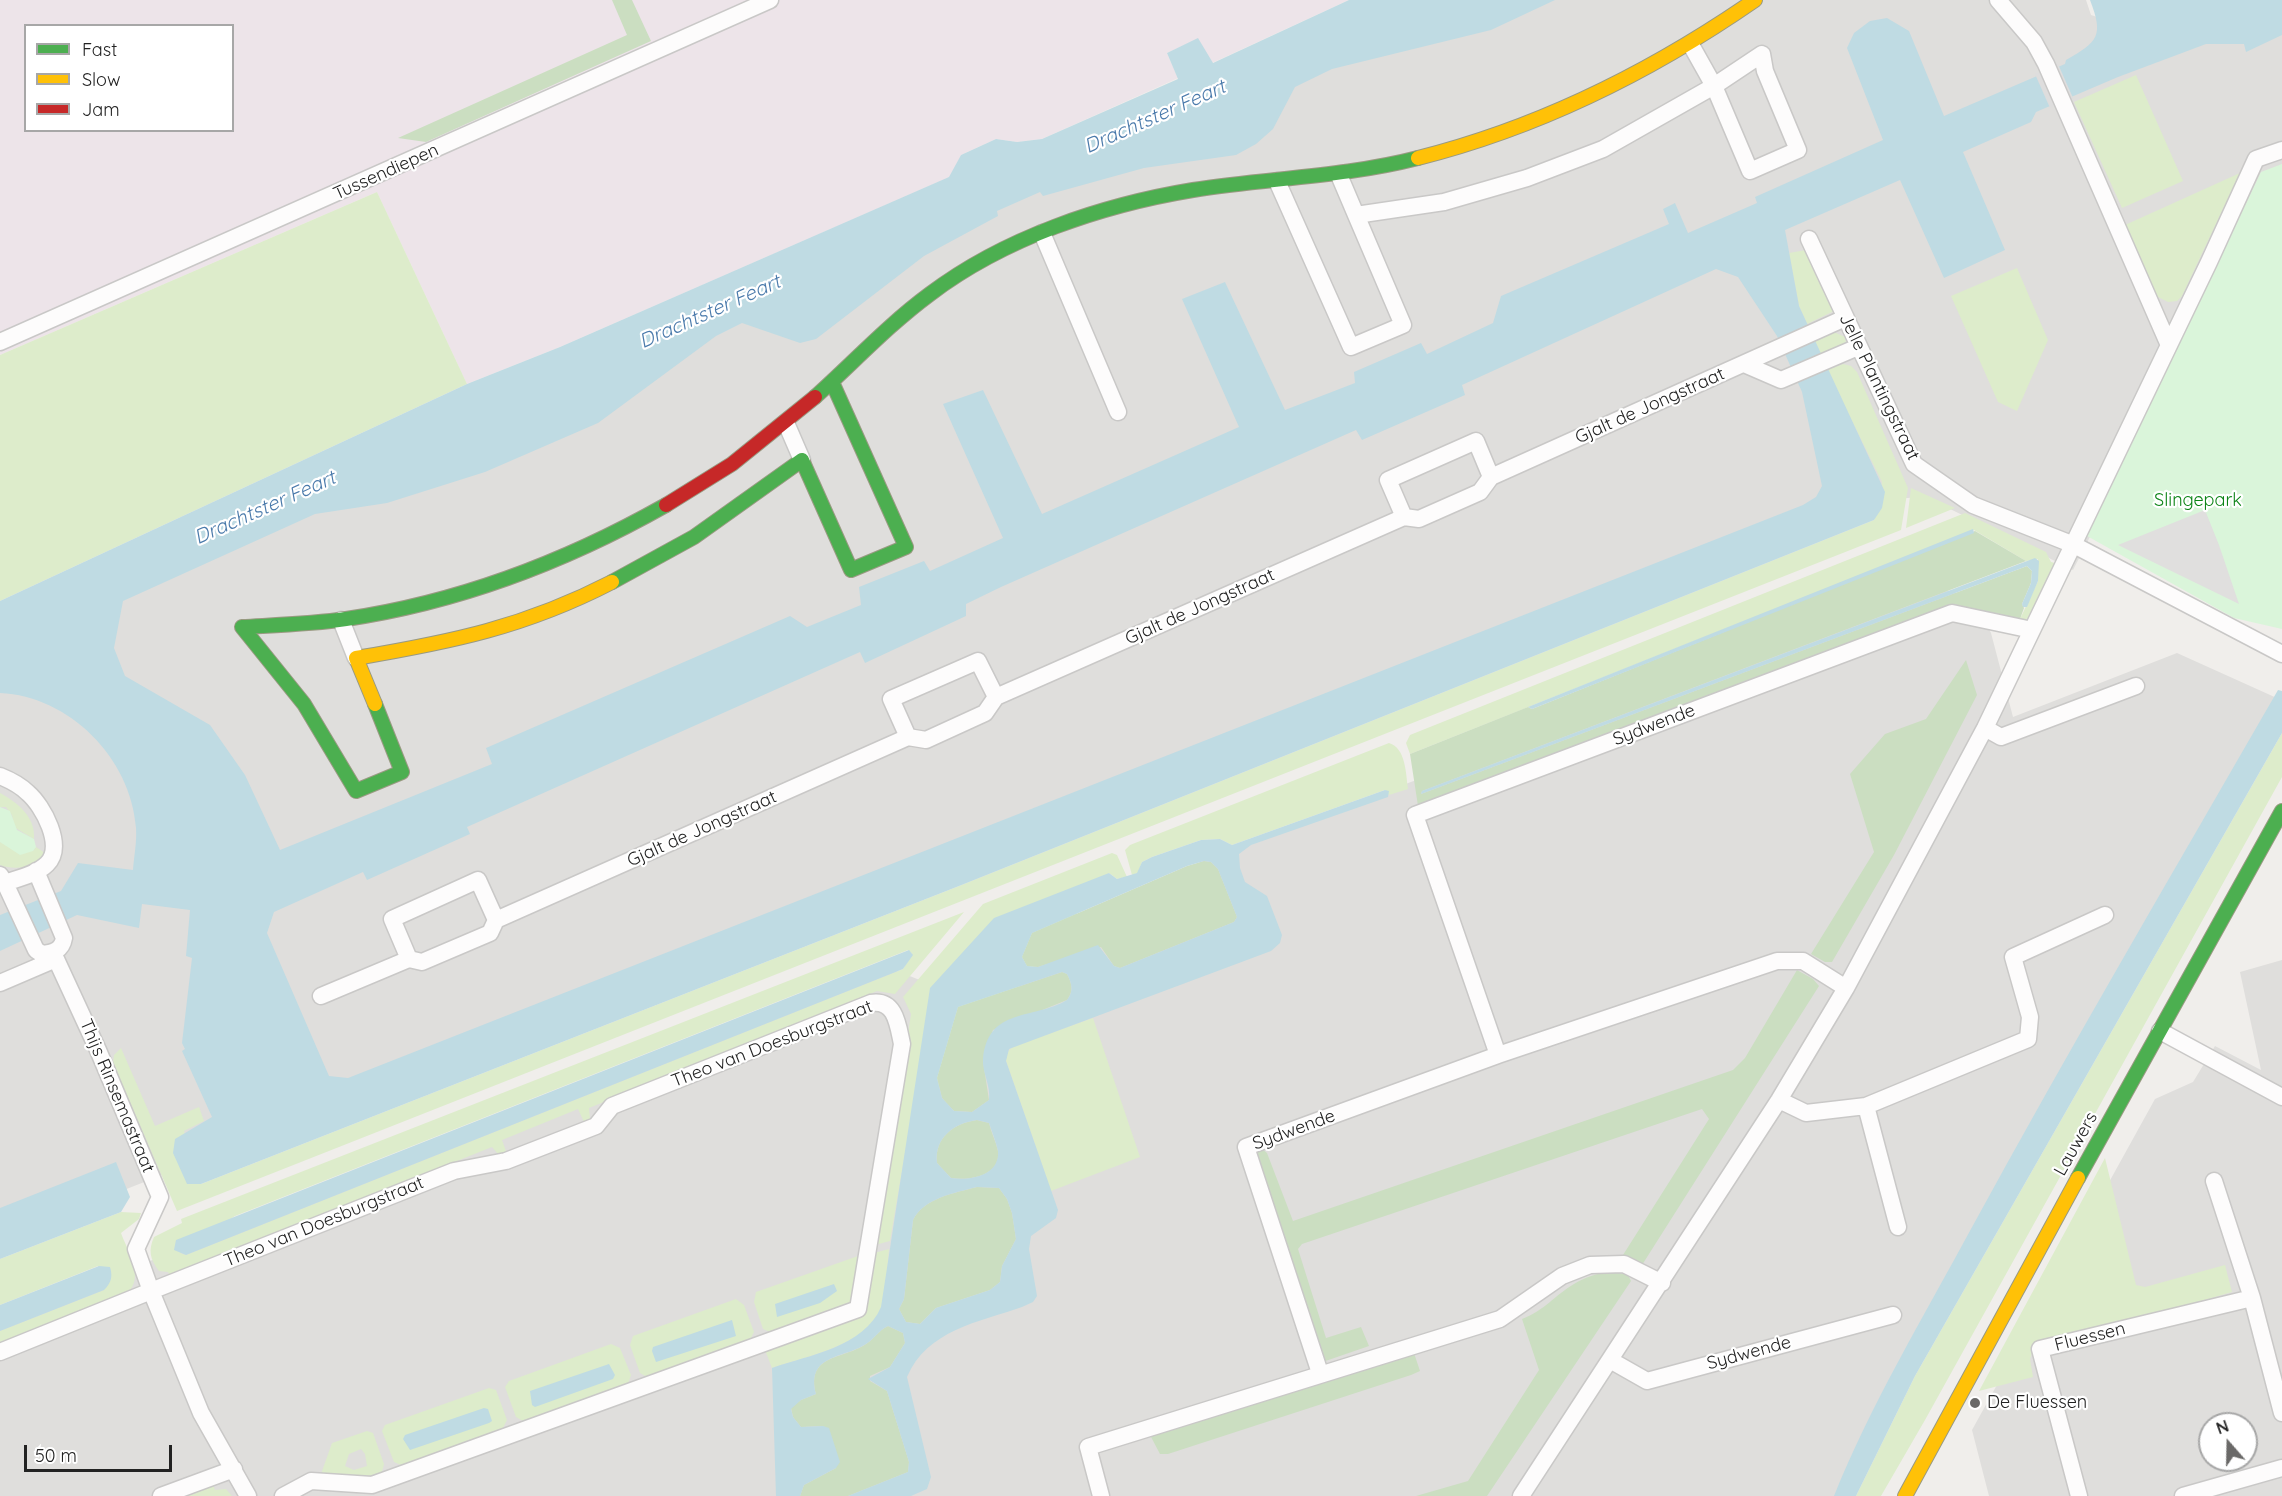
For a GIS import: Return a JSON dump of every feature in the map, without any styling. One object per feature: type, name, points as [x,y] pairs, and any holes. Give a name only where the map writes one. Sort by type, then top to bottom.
[{"type":"street","name":"Tussendiepen","points":[[0,342],[770,0]]},
{"type":"street","points":[[341,620],[402,772],[356,791],[304,704],[242,627],[341,620],[449,596],[508,578],[647,518],[704,482],[786,423],[900,320],[954,277],[1042,234],[1095,212],[1171,193],[1339,175],[1408,162],[1492,139],[1566,110],[1691,45],[1755,0]]},
{"type":"street","points":[[1998,0],[2034,42],[2046,64],[2168,343]]},
{"type":"street","points":[[1356,215],[1444,202],[1527,178],[1603,149],[1714,86],[1761,54],[1765,71],[1798,150],[1750,171],[1714,86],[1691,45]]},
{"type":"street","points":[[1521,1496],[1662,1283],[1779,1100],[1846,988],[1985,728],[2074,545],[2168,343],[2209,262],[2256,159],[2282,150]]},
{"type":"street","points":[[1277,181],[1351,347],[1403,325],[1339,175]]},
{"type":"street","points":[[1042,234],[1118,412]]},
{"type":"street","name":"Jelle Plantingstraat","points":[[1809,239],[1914,464],[1972,505],[2074,545],[2276,651]]},
{"type":"street","name":"Gjalt de Jongstraat","points":[[321,996],[409,959],[422,962],[490,933],[496,920],[908,737],[926,740],[986,713],[996,697],[1404,517],[1419,519],[1480,492],[1491,477],[1845,318]]},
{"type":"street","name":"Gjalt de Jongstraat","points":[[1744,364],[1781,380],[1858,347]]},
{"type":"street","points":[[786,423],[852,570],[906,547],[832,382]]},
{"type":"street","points":[[1404,517],[1388,480],[1476,441],[1491,477]]},
{"type":"street","points":[[356,658],[449,642],[528,621],[670,554],[802,460]]},
{"type":"street","name":"Sydwende","points":[[1498,1055],[1415,815],[1952,613],[2032,630]]},
{"type":"street","points":[[908,737],[891,699],[978,661],[996,697]]},
{"type":"street","points":[[1985,728],[2001,737],[2136,686]]},
{"type":"street","points":[[0,776],[16,783],[29,794],[39,804],[48,822],[53,852],[46,865],[36,871],[3,879],[32,944],[42,954],[55,956]]},
{"type":"street","name":"Lauwers","points":[[1905,1496],[2282,811]]},
{"type":"street","points":[[0,983],[55,956],[63,946],[62,930],[36,871]]},
{"type":"street","points":[[409,959],[392,919],[478,880],[496,920]]},
{"type":"street","points":[[1779,1100],[1806,1113],[1866,1106],[2028,1039],[2030,1017],[2013,957],[2105,915]]},
{"type":"street","name":"Thijs Rinsemastraat","points":[[55,956],[99,1050],[160,1197],[136,1249],[151,1291]]},
{"type":"street","name":"Sydwende","points":[[1320,1373],[1246,1148],[1498,1055],[1776,961],[1803,961],[1846,988]]},
{"type":"street","name":"Theo van Doesburgstraat","points":[[151,1291],[454,1171],[506,1161],[586,1130],[596,1126],[612,1106],[871,1003],[884,1004],[897,1018],[902,1044],[858,1309],[372,1485],[311,1481],[284,1496]]},
{"type":"street","points":[[2160,1031],[2282,1097]]},
{"type":"street","points":[[1866,1106],[1898,1227]]},
{"type":"street","points":[[2214,1180],[2252,1298],[2282,1413]]},
{"type":"street","points":[[1101,1496],[1088,1447],[1320,1373],[1500,1319],[1562,1276],[1590,1265],[1624,1264],[1662,1283]]},
{"type":"street","points":[[0,1352],[151,1291],[201,1413],[248,1496]]},
{"type":"street","name":"Fluessen","points":[[2079,1496],[2040,1349],[2252,1298]]},
{"type":"street","name":"Sydwende","points":[[1610,1360],[1647,1381],[1893,1315]]},
{"type":"street","points":[[2183,1496],[2282,1468]]},
{"type":"street","points":[[161,1496],[234,1469]]},
{"type":"shaded area","points":[[0,0],[1349,0],[1212,63],[1198,39],[1167,53],[1178,78],[1042,139],[1017,142],[996,139],[961,155],[950,177],[560,347],[467,384],[377,192],[0,355]]},
{"type":"shaded area","points":[[1466,0],[2086,0],[2091,15],[2135,29],[2282,25],[2282,171],[2205,311],[2073,570],[1926,497],[1870,500],[0,1239],[0,652]]},
{"type":"shaded area","points":[[2205,510],[2219,545],[2239,604],[2118,545]]},
{"type":"shaded area","points":[[1940,588],[1973,599],[1991,633],[2013,717],[2177,653],[2279,699],[1844,1496],[0,1496],[0,1320],[892,969],[945,990],[1220,852]]},
{"type":"shaded area","points":[[2282,960],[2282,1496],[1989,1496],[1972,1430],[2155,1099],[2193,1082],[2215,1046],[2261,1070],[2240,972]]},
{"type":"green space","points":[[612,0],[632,0],[651,41],[426,142],[398,138],[627,35]]},
{"type":"green space","points":[[2136,75],[2183,181],[2122,208],[2074,102]]},
{"type":"green space","name":"Slingepark","points":[[2282,164],[2282,629],[2234,618],[2087,536],[2261,172]]},
{"type":"green space","points":[[2240,173],[2182,296],[2177,301],[2168,302],[2156,296],[2125,225]]},
{"type":"green space","points":[[377,192],[467,384],[0,601],[0,355]]},
{"type":"green space","points":[[1806,250],[1834,311],[1807,324],[1799,306],[1789,253]]},
{"type":"green space","points":[[2017,268],[2048,340],[2017,411],[1998,402],[1951,296]]},
{"type":"green space","points":[[1834,332],[1845,337],[1846,343],[1821,355],[1814,339]]},
{"type":"green space","points":[[1843,364],[1851,366],[1857,372],[1908,488],[1901,530],[177,1211],[113,1063],[114,1055],[121,1048],[155,1126],[199,1107],[204,1121],[184,1131],[201,1184],[959,886],[1874,520],[1882,482],[1827,370]]},
{"type":"green space","points":[[1911,488],[1955,508],[1906,528]]},
{"type":"green space","points":[[1965,513],[2046,552],[2051,562],[2055,563],[2029,617],[2024,621],[2020,619],[2038,581],[2038,559],[2026,561],[1974,530],[1410,754],[1406,743],[1410,735]]},
{"type":"green space","points":[[1975,531],[2026,561],[1422,791],[1421,794],[2027,566],[2032,571],[2031,583],[2022,604],[2024,608],[2020,619],[1953,604],[1418,806],[1410,754],[1528,707],[1532,709]]},
{"type":"green space","points":[[1966,660],[1977,695],[1894,855],[1832,962],[1825,962],[1811,954],[1874,852],[1850,774],[1885,734],[1926,719]]},
{"type":"green space","points":[[2282,733],[2282,777],[1925,1420],[1881,1496],[1856,1496],[1915,1376]]},
{"type":"green space","points":[[1389,743],[1399,750],[1402,756],[1408,789],[1389,795],[1385,790],[1232,845],[1220,839],[1201,840],[1142,862],[1138,873],[1132,875],[1125,850],[1130,845]]},
{"type":"green space","points":[[0,793],[13,801],[29,817],[34,839],[14,827],[12,815],[6,807],[0,807]]},
{"type":"green space","points":[[0,807],[10,811],[17,830],[34,839],[36,847],[33,851],[20,855],[0,842]]},
{"type":"green space","points":[[0,842],[33,851],[36,847],[45,853],[31,865],[19,868],[6,867],[0,865]]},
{"type":"green space","points":[[1112,853],[1117,855],[1127,877],[1117,879],[1109,873],[910,1124],[890,1241],[875,1245],[911,1014],[903,997],[983,904]]},
{"type":"green space","points":[[1204,861],[1211,862],[1218,869],[1237,917],[1234,922],[1120,968],[1114,966],[1101,947],[1038,967],[1027,966],[1022,957],[1032,933],[1187,866]]},
{"type":"green space","points":[[964,912],[895,994],[877,991],[589,1108],[590,1119],[585,1124],[578,1109],[502,1140],[507,1154],[498,1154],[492,1147],[170,1276],[168,1272],[159,1271],[156,1267],[151,1255],[151,1247],[154,1237],[182,1223],[181,1219]],"holes":[[[908,950],[912,954],[903,969],[186,1255],[180,1253],[235,1216]]]},
{"type":"green space","points":[[1797,970],[1813,979],[1819,986],[1642,1265],[1623,1255],[1709,1119],[1702,1109],[1302,1244],[1298,1249],[1326,1338],[1361,1327],[1369,1346],[1311,1366],[1244,1149],[1256,1144],[1267,1153],[1293,1221],[1733,1070],[1745,1058]]},
{"type":"green space","points":[[1062,972],[1067,974],[1071,984],[1071,994],[1067,1000],[993,1030],[983,1061],[989,1100],[972,1112],[954,1111],[942,1098],[937,1078],[958,1007]]},
{"type":"green space","points":[[1093,1018],[1140,1157],[1051,1191],[1006,1061],[1007,1054],[1017,1045]]},
{"type":"green space","points":[[977,1120],[989,1123],[998,1151],[998,1159],[989,1171],[982,1175],[966,1179],[951,1178],[937,1163],[939,1146],[954,1128]]},
{"type":"green space","points":[[2105,1158],[2136,1285],[2145,1287],[2225,1265],[2232,1292],[2033,1350],[2030,1359],[2033,1377],[1979,1391]]},
{"type":"green space","points":[[977,1187],[999,1188],[1007,1199],[1012,1213],[1016,1239],[1002,1266],[1000,1282],[990,1290],[936,1308],[920,1324],[906,1322],[899,1309],[904,1299],[913,1220],[924,1206],[932,1201]]},
{"type":"green space","points":[[121,1212],[141,1213],[139,1219],[121,1233],[135,1272],[135,1280],[127,1293],[0,1344],[0,1331],[104,1290],[98,1266],[0,1305],[0,1259]]},
{"type":"green space","points":[[889,1249],[883,1301],[874,1321],[850,1340],[834,1348],[772,1368],[765,1350],[864,1314],[874,1253]]},
{"type":"green space","points":[[858,1256],[850,1303],[770,1332],[763,1329],[754,1302],[756,1292]]},
{"type":"green space","points":[[1610,1271],[1628,1275],[1631,1281],[1487,1496],[1416,1496],[1468,1481],[1539,1370],[1522,1319],[1578,1282]]},
{"type":"green space","points":[[736,1299],[744,1305],[754,1332],[750,1340],[647,1377],[640,1373],[630,1345],[633,1336]]},
{"type":"green space","points":[[888,1326],[903,1333],[905,1343],[890,1367],[870,1376],[870,1381],[887,1391],[909,1462],[908,1472],[848,1496],[800,1496],[804,1485],[836,1468],[823,1426],[801,1427],[793,1417],[791,1408],[801,1400],[816,1394],[814,1381],[821,1365],[866,1344]]},
{"type":"green space","points":[[611,1344],[620,1348],[631,1375],[628,1384],[523,1421],[516,1417],[505,1387],[509,1381]]},
{"type":"green space","points":[[1413,1350],[1420,1371],[1411,1375],[1168,1454],[1160,1454],[1150,1435]]},
{"type":"green space","points":[[489,1388],[496,1390],[507,1420],[503,1428],[401,1465],[394,1462],[382,1431],[385,1425]]},
{"type":"green space","points":[[367,1431],[373,1433],[384,1464],[382,1472],[365,1477],[321,1474],[332,1443]],"holes":[[[361,1449],[365,1454],[367,1466],[354,1470],[345,1466],[349,1454]]]},
{"type":"green space","points":[[213,1485],[215,1490],[226,1489],[232,1496],[183,1496]]},
{"type":"water","name":"Drachtster Feart","points":[[1349,0],[1555,0],[1491,30],[1332,69],[1295,87],[1273,129],[1256,144],[1236,155],[1144,168],[1043,196],[1040,192],[997,211],[998,216],[924,256],[816,339],[800,343],[742,323],[716,336],[598,423],[485,472],[387,503],[315,514],[123,601],[114,648],[125,676],[210,725],[245,775],[280,850],[492,764],[486,748],[790,616],[807,627],[861,605],[859,587],[924,561],[930,571],[1003,538],[943,404],[983,390],[1042,514],[1239,427],[1182,299],[1225,282],[1285,410],[1355,383],[1354,372],[1421,343],[1427,354],[1493,323],[1501,296],[1669,224],[1663,209],[1675,203],[1688,233],[1757,203],[1755,197],[1883,140],[1847,48],[1854,33],[1870,21],[1887,18],[1909,31],[1944,116],[2065,64],[2066,60],[2085,48],[2095,37],[2097,22],[2090,0],[2282,0],[2282,35],[2246,52],[2244,44],[2206,44],[2118,77],[2036,112],[2031,122],[1963,152],[2005,250],[1944,278],[1900,180],[1785,230],[1799,306],[1885,492],[1882,508],[1874,520],[959,886],[201,1184],[187,1184],[173,1153],[175,1139],[212,1117],[182,1051],[185,1049],[182,1043],[192,958],[186,956],[190,910],[142,904],[139,928],[77,915],[0,951],[0,915],[61,891],[78,863],[133,870],[136,828],[132,802],[122,778],[109,755],[92,735],[72,719],[50,706],[25,697],[0,693],[0,601],[467,384],[560,347],[949,177],[961,155],[996,139],[1017,142],[1042,139],[1178,79],[1167,53],[1198,38],[1213,63]],"holes":[[[1716,269],[1738,277],[1777,336],[1802,392],[1822,486],[1816,497],[1803,505],[348,1078],[329,1076],[267,933],[274,912],[363,872],[367,880],[470,834],[467,827],[860,652],[865,663],[966,616],[966,604],[1001,587],[1356,430],[1362,440],[1465,395],[1462,385]]]},
{"type":"water","points":[[1973,529],[1974,533],[1532,709],[1528,707]]},
{"type":"water","points":[[2035,558],[2039,561],[2038,581],[2027,607],[2023,607],[2022,604],[2031,583],[2032,571],[2027,566],[1421,794],[1422,791]]},
{"type":"water","points":[[2278,690],[2282,691],[2282,733],[1915,1376],[1856,1496],[1834,1496],[1881,1394],[2008,1161]]},
{"type":"water","points":[[1385,790],[1389,791],[1388,797],[1251,845],[1239,854],[1240,868],[1245,882],[1267,896],[1282,935],[1280,943],[1271,951],[1009,1049],[1006,1061],[1058,1210],[1056,1218],[1031,1236],[1029,1249],[1037,1296],[1033,1302],[1022,1307],[972,1323],[941,1338],[927,1348],[916,1361],[907,1377],[931,1477],[927,1489],[911,1496],[848,1496],[908,1472],[909,1462],[887,1391],[868,1379],[890,1367],[905,1343],[903,1333],[888,1326],[866,1344],[829,1360],[816,1371],[814,1381],[816,1394],[801,1400],[791,1409],[793,1417],[801,1427],[829,1428],[840,1462],[836,1468],[804,1485],[800,1496],[776,1496],[772,1368],[818,1354],[849,1340],[873,1321],[881,1307],[930,988],[994,918],[1109,873],[1117,879],[1137,873],[1142,862],[1201,840],[1220,839],[1232,845]],"holes":[[[1204,861],[1211,862],[1218,869],[1237,917],[1234,922],[1120,968],[1114,966],[1098,945],[1038,967],[1027,966],[1022,957],[1032,933],[1187,866]],[[1062,972],[1067,974],[1071,984],[1071,994],[1067,1000],[1014,1017],[993,1031],[987,1042],[983,1059],[989,1100],[972,1112],[954,1111],[942,1098],[937,1078],[958,1007]],[[977,1120],[989,1123],[998,1151],[997,1159],[994,1166],[982,1175],[966,1179],[951,1178],[937,1163],[939,1146],[954,1128]],[[977,1187],[999,1188],[1007,1199],[1012,1213],[1016,1239],[1002,1266],[1000,1282],[990,1290],[936,1308],[920,1324],[906,1322],[899,1309],[904,1299],[913,1220],[924,1206],[950,1194]]]},
{"type":"water","points":[[909,950],[913,955],[903,969],[186,1255],[174,1250],[176,1240]]},
{"type":"water","points":[[116,1162],[130,1197],[121,1212],[0,1259],[0,1208]]},
{"type":"water","points":[[99,1266],[110,1267],[111,1271],[111,1280],[104,1290],[0,1331],[0,1305]]},
{"type":"water","points":[[834,1284],[837,1291],[820,1303],[777,1317],[775,1304]]},
{"type":"water","points":[[732,1320],[736,1336],[656,1362],[653,1347]]},
{"type":"water","points":[[609,1364],[615,1375],[613,1379],[535,1407],[532,1405],[530,1391]]},
{"type":"water","points":[[484,1408],[488,1409],[492,1421],[489,1423],[410,1450],[403,1439],[405,1435]]},
{"type":"pier","points":[[2058,64],[2073,98],[2050,108],[2035,74]]},
{"type":"traffic: fast","points":[[815,397],[885,331],[930,294],[959,274],[1022,240],[1089,215],[1159,196],[1362,169],[1418,158]]},
{"type":"traffic: fast","points":[[612,582],[694,537],[802,460],[851,570],[906,547],[832,382]]},
{"type":"traffic: fast","points":[[375,704],[402,772],[356,791],[304,704],[242,627],[346,619],[430,602],[512,577],[551,561],[666,505]]},
{"type":"traffic: fast","points":[[2078,1178],[2282,811]]},
{"type":"traffic: slow","points":[[1418,158],[1508,130],[1594,94],[1676,51],[1755,0]]},
{"type":"traffic: slow","points":[[375,704],[356,658],[456,639],[518,622],[580,598],[612,582]]},
{"type":"traffic: slow","points":[[1905,1496],[2078,1178]]},
{"type":"traffic: jam","points":[[666,505],[732,464],[815,397]]},
{"type":"place","name":"De Fluessen","points":[[1975,1403]]}]
